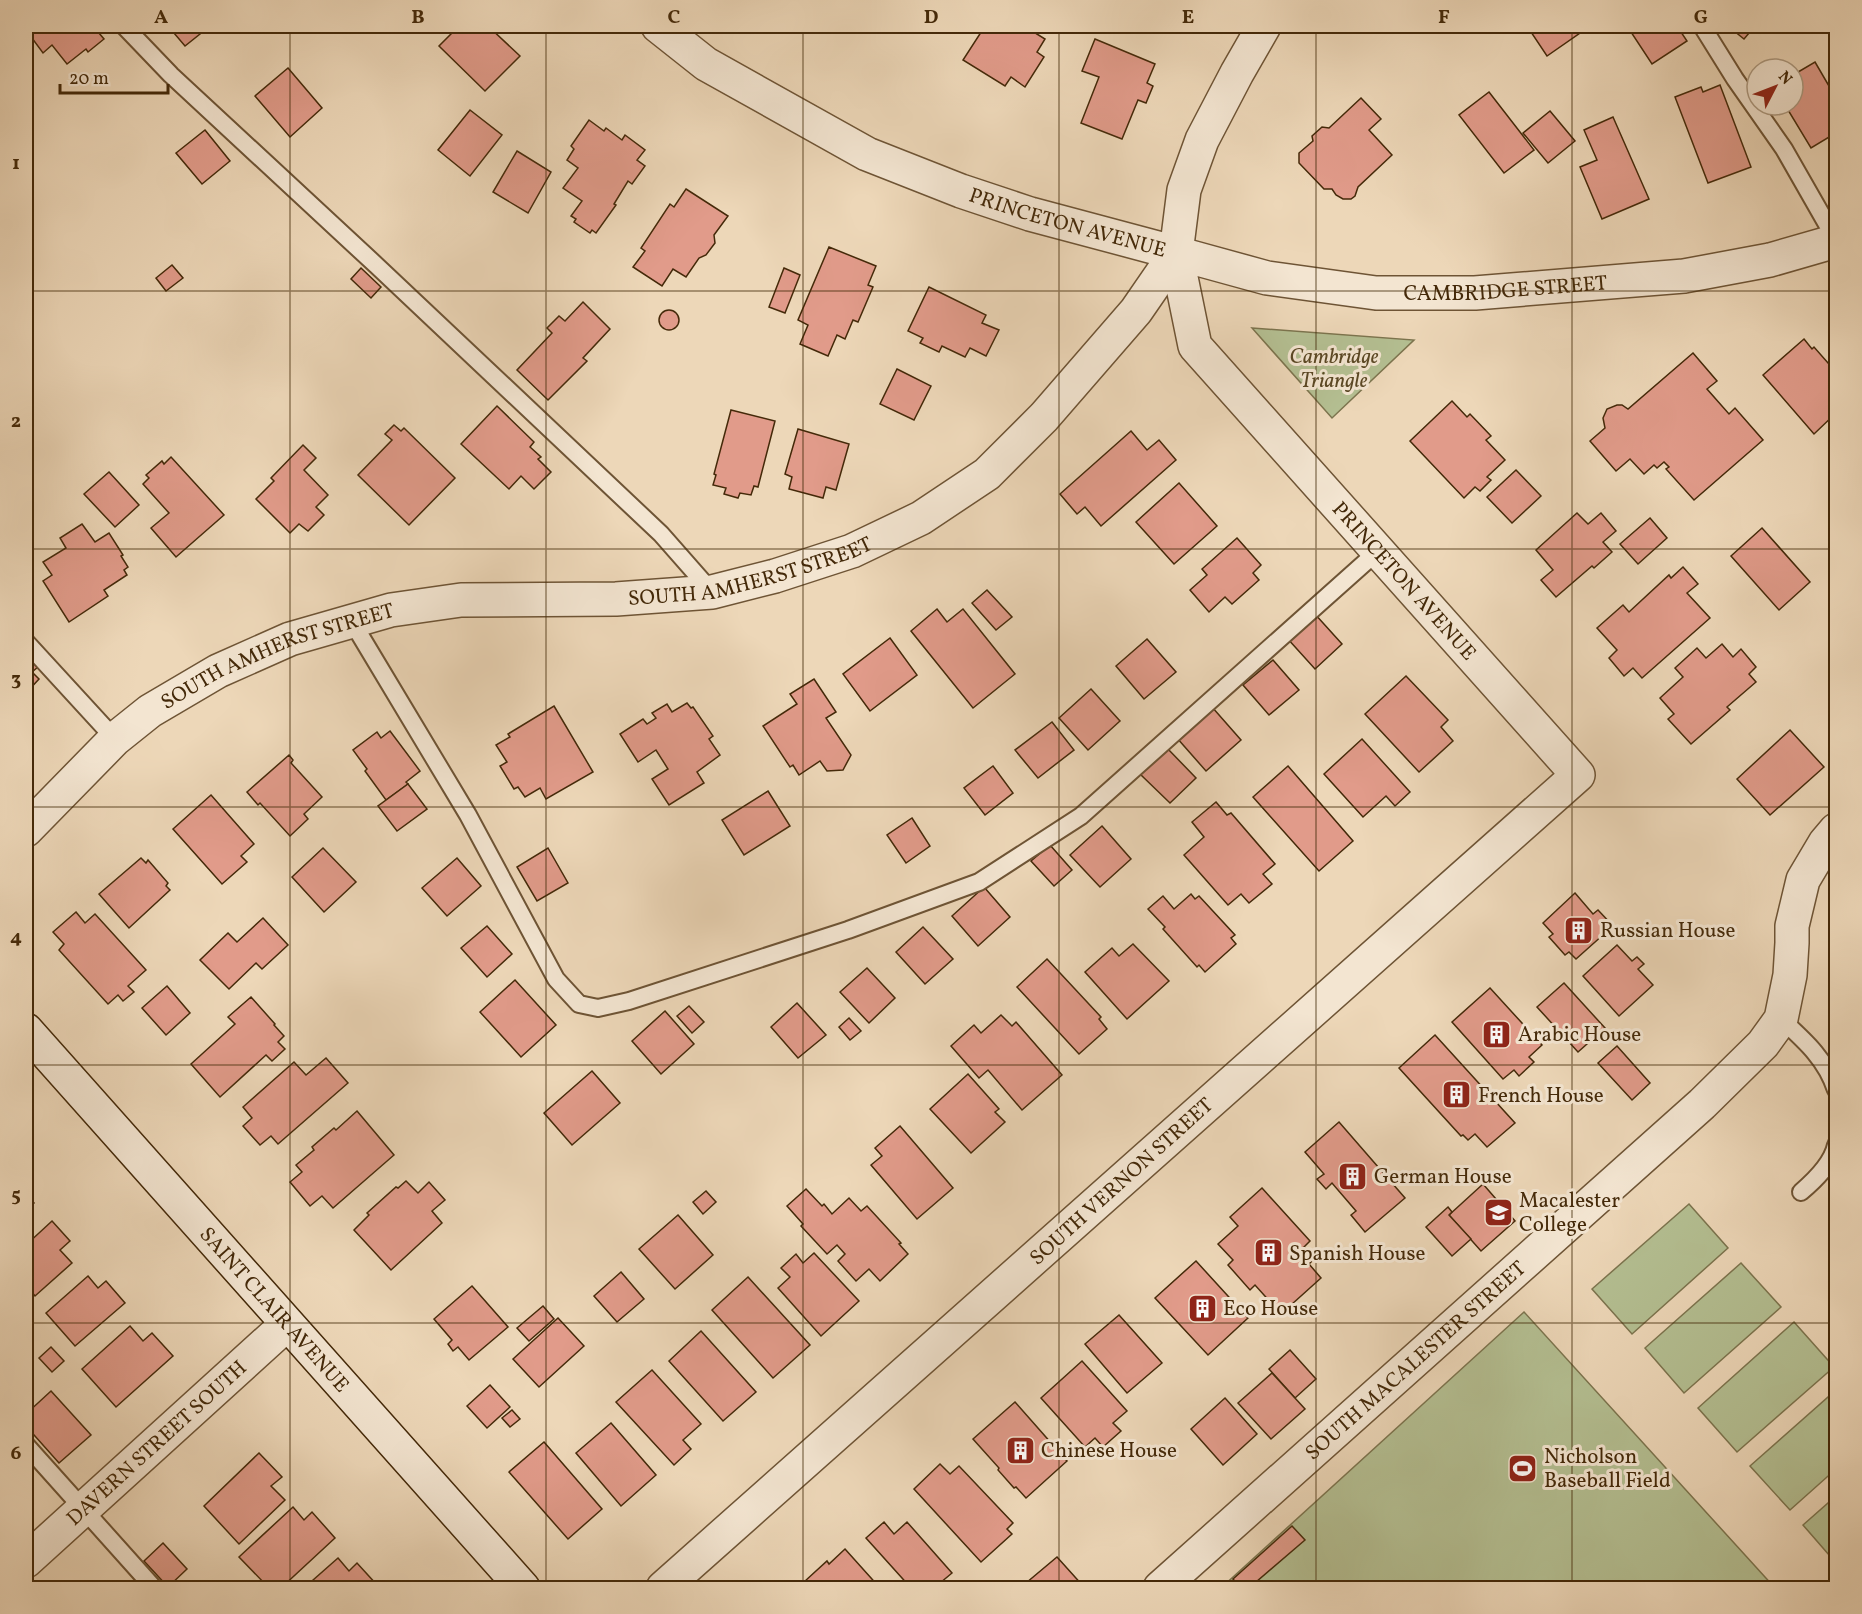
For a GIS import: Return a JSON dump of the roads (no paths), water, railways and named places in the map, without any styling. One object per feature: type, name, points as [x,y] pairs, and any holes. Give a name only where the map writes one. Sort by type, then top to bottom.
[{"type":"street","name":"PRINCETON AVENUE","points":[[658,26],[706,64],[867,154],[961,191],[1030,214],[1176,254],[1195,346],[1578,775]]},
{"type":"street","name":"SOUTH AMHERST STREET","points":[[26,830],[115,739],[150,711],[218,671],[290,639],[391,610],[461,600],[616,599],[712,592],[775,576],[852,551],[921,518],[987,474],[1044,417],[1136,311],[1176,254],[1184,189],[1202,140],[1264,26]]},
{"type":"street","name":"CAMBRIDGE STREET","points":[[1176,254],[1267,278],[1376,293],[1475,293],[1684,276],[1770,260],[1836,241]]},
{"type":"street","name":"SOUTH VERNON STREET","points":[[663,1588],[1578,775]]},
{"type":"street","name":"SOUTH MACALESTER STREET","points":[[1160,1588],[1702,1104],[1763,1044],[1781,1019],[1790,975],[1792,926],[1803,880],[1825,843],[1836,830]]},
{"type":"street","name":"SAINT CLAIR AVENUE","points":[[26,1030],[523,1588]]},
{"type":"street","name":"DAVERN STREET SOUTH","points":[[26,1561],[287,1324]]},
{"type":"lane","points":[[124,26],[171,75],[661,534],[712,592]]},
{"type":"lane","points":[[1702,26],[1735,79],[1784,149],[1836,241]]},
{"type":"lane","points":[[351,620],[468,815],[556,980],[579,1004],[598,1008],[629,1001],[848,930],[979,882],[1081,816],[1378,551]]},
{"type":"lane","points":[[26,642],[115,739]]},
{"type":"lane","points":[[1781,1019],[1809,1044],[1824,1062],[1836,1090]]},
{"type":"lane","points":[[1802,1192],[1822,1171],[1835,1152],[1836,1145]]},
{"type":"lane","points":[[26,1445],[154,1588]]},
{"type":"place","name":"Russian House","points":[[1579,930]]},
{"type":"place","name":"Arabic House","points":[[1497,1034]]},
{"type":"place","name":"French House","points":[[1457,1095]]},
{"type":"place","name":"German House","points":[[1353,1176]]},
{"type":"place","name":"Macalester College","points":[[1498,1212]]},
{"type":"place","name":"Spanish House","points":[[1268,1253]]},
{"type":"place","name":"Eco House","points":[[1202,1308]]},
{"type":"place","name":"Chinese House","points":[[1020,1450]]},
{"type":"place","name":"Nicholson Baseball Field","points":[[1523,1468]]},
{"type":"park label","name":"Cambridge Triangle","points":[[1334,368]]}]
